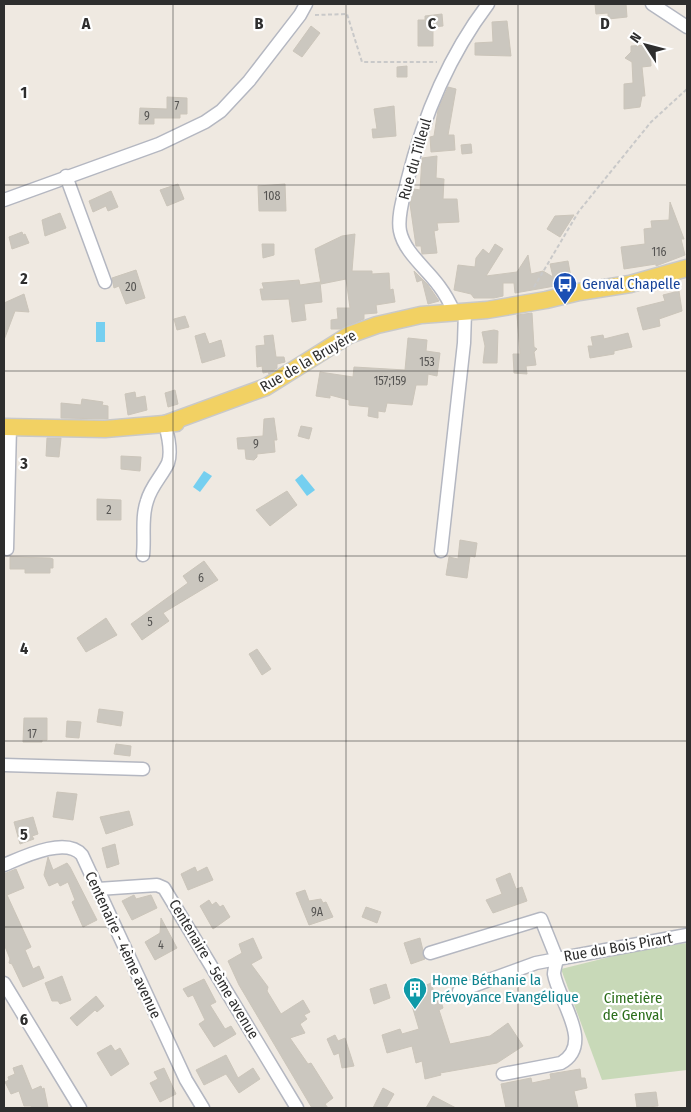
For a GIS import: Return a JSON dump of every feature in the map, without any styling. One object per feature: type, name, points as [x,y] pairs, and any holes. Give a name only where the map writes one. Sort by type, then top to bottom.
[{"type":"main road","name":"Rue de la Bruyère","points":[[7,427],[105,429],[179,423],[255,402],[284,389],[333,354],[356,342],[397,328],[459,312],[534,302],[579,292],[630,284],[687,268]]},
{"type":"street","name":"Rue du Tilleul","points":[[459,312],[405,242],[400,230],[404,194],[417,146],[448,66],[488,4]]},
{"type":"street","points":[[652,4],[687,27]]},
{"type":"street","points":[[4,200],[66,176],[159,144],[205,122],[221,111],[243,88],[303,10]]},
{"type":"street","points":[[66,176],[105,282]]},
{"type":"street","points":[[441,552],[464,343],[459,312]]},
{"type":"street","points":[[143,555],[144,520],[147,501],[153,485],[168,462],[168,438],[165,424]]},
{"type":"street","points":[[7,427],[7,549]]},
{"type":"street","points":[[4,765],[143,769]]},
{"type":"street","name":"Centenaire - 4ème avenue","points":[[4,865],[49,849],[64,847],[74,848],[82,855],[186,1080],[204,1108]]},
{"type":"street","name":"Centenaire - 5ème avenue","points":[[98,889],[157,884],[164,888],[297,1108]]},
{"type":"street","name":"Rue du Bois Pirart","points":[[430,953],[541,919],[557,959],[687,935]]},
{"type":"street","points":[[459,991],[536,963],[557,959],[554,973],[576,1034],[574,1048],[568,1059],[562,1063],[503,1074]]},
{"type":"street","points":[[4,983],[80,1108]]},
{"type":"path","points":[[303,10],[347,14],[362,62],[434,61],[448,66]]},
{"type":"path","points":[[534,302],[534,285],[579,211],[651,122],[687,89]]},
{"type":"green space","name":"Cimetière de Genval","points":[[687,943],[687,1070],[602,1080],[561,969],[638,950]]},
{"type":"water","points":[[96,322],[105,322],[105,342],[96,342]]},
{"type":"water","points":[[204,471],[212,476],[200,492],[193,487]]},
{"type":"water","points":[[302,474],[315,490],[307,496],[295,480]]},
{"type":"building","points":[[595,4],[626,4],[627,17],[608,19],[608,13],[596,14]]},
{"type":"building","points":[[442,14],[443,26],[433,27],[433,46],[418,46],[418,20],[425,20],[425,16]]},
{"type":"building","points":[[507,21],[511,56],[475,55],[475,43],[493,42],[492,22]]},
{"type":"building","points":[[311,26],[320,33],[302,57],[293,51]]},
{"type":"building","points":[[650,45],[651,66],[642,67],[645,96],[642,96],[640,107],[624,109],[624,84],[633,83],[632,62],[625,58],[631,52],[631,46]]},
{"type":"building","points":[[407,66],[407,77],[397,77],[397,67]]},
{"type":"building","points":[[448,87],[456,89],[448,135],[454,135],[455,150],[431,152],[430,137],[434,136],[438,110]]},
{"type":"building","points":[[167,97],[187,98],[187,114],[180,114],[180,118],[154,118],[154,124],[139,124],[140,108],[167,109]]},
{"type":"building","points":[[394,106],[396,136],[373,138],[372,129],[377,129],[374,109]]},
{"type":"building","points":[[471,144],[472,153],[462,154],[461,145]]},
{"type":"building","points":[[437,156],[436,178],[444,179],[443,199],[457,199],[459,222],[437,223],[438,230],[434,231],[437,253],[422,254],[421,246],[416,246],[410,204],[414,189],[420,190],[422,158]]},
{"type":"building","points":[[178,184],[184,199],[167,206],[160,190]]},
{"type":"building","points":[[285,184],[286,211],[259,211],[258,186]]},
{"type":"building","points":[[111,191],[118,207],[108,211],[106,206],[93,212],[89,201]]},
{"type":"building","points":[[670,202],[684,239],[681,239],[685,255],[656,266],[656,264],[624,269],[621,247],[645,244],[644,229],[652,228],[651,221],[669,220]]},
{"type":"building","points":[[60,213],[66,228],[45,236],[42,220]]},
{"type":"building","points":[[574,215],[560,237],[547,229],[555,216]]},
{"type":"building","points":[[22,232],[29,243],[12,249],[9,237]]},
{"type":"building","points":[[355,234],[352,271],[372,271],[372,274],[389,273],[390,290],[393,289],[395,302],[376,305],[377,313],[364,314],[364,319],[340,329],[331,329],[331,320],[338,319],[337,308],[350,308],[346,279],[321,284],[315,249],[342,236]]},
{"type":"building","points":[[262,244],[274,244],[274,255],[263,258]]},
{"type":"building","points":[[495,244],[503,249],[486,276],[517,272],[528,255],[531,274],[543,271],[553,277],[550,264],[568,261],[572,283],[515,293],[514,283],[503,283],[503,296],[494,298],[474,298],[471,294],[454,290],[458,265],[475,267],[476,258],[483,249],[489,254]]},
{"type":"building","points":[[136,270],[145,298],[126,304],[119,286],[114,288],[112,278]]},
{"type":"building","points":[[414,271],[428,285],[439,301],[428,304],[422,280],[417,282]]},
{"type":"building","points":[[299,280],[300,285],[320,282],[322,302],[304,304],[306,320],[292,322],[289,299],[262,300],[260,289],[264,289],[262,283]]},
{"type":"building","points":[[679,291],[682,311],[659,319],[660,326],[643,330],[637,308],[665,301],[663,295]]},
{"type":"building","points":[[24,294],[29,312],[15,311],[4,340],[4,303]]},
{"type":"building","points":[[532,313],[534,347],[537,349],[534,352],[536,365],[526,366],[527,374],[514,373],[513,354],[520,354],[517,315]]},
{"type":"building","points":[[185,316],[189,327],[177,330],[174,319]]},
{"type":"building","points":[[498,331],[497,363],[483,363],[485,346],[482,332]]},
{"type":"building","points":[[205,333],[209,344],[221,340],[225,356],[202,363],[195,336]]},
{"type":"building","points":[[628,333],[632,347],[614,351],[614,354],[590,358],[588,346],[593,346],[591,337],[603,335],[604,339]]},
{"type":"building","points":[[273,335],[276,357],[284,357],[285,362],[277,364],[277,368],[269,374],[268,372],[263,373],[262,366],[257,367],[256,346],[265,345],[264,336]]},
{"type":"building","points":[[408,338],[427,340],[426,351],[440,353],[437,376],[428,374],[427,385],[416,385],[412,405],[387,403],[385,412],[378,411],[378,418],[368,416],[369,407],[349,405],[349,400],[330,395],[330,398],[316,396],[320,372],[353,377],[354,367],[405,370]]},
{"type":"building","points":[[175,390],[178,404],[168,407],[165,393]]},
{"type":"building","points":[[135,392],[136,398],[145,396],[147,410],[128,415],[125,394]]},
{"type":"building","points":[[82,399],[103,402],[102,405],[108,406],[108,419],[61,418],[61,403],[81,405]]},
{"type":"building","points":[[274,418],[277,440],[274,440],[275,452],[257,454],[254,460],[246,459],[245,449],[238,449],[237,438],[263,436],[264,419]]},
{"type":"building","points":[[301,426],[312,428],[309,439],[298,436]]},
{"type":"building","points":[[47,438],[61,438],[59,457],[46,456]]},
{"type":"building","points":[[121,456],[141,457],[140,471],[121,469]]},
{"type":"building","points":[[287,491],[297,505],[270,526],[256,510]]},
{"type":"building","points":[[97,499],[121,500],[121,520],[97,520]]},
{"type":"building","points":[[460,540],[477,543],[475,557],[470,556],[467,578],[446,575],[449,557],[458,559]]},
{"type":"building","points":[[10,557],[50,558],[53,559],[53,568],[50,568],[50,573],[25,573],[25,569],[10,569]]},
{"type":"building","points":[[204,561],[218,580],[163,613],[169,621],[142,640],[131,624],[188,583],[183,576]]},
{"type":"building","points":[[106,618],[117,635],[86,652],[77,638]]},
{"type":"building","points":[[257,649],[271,669],[262,675],[249,654]]},
{"type":"building","points":[[99,709],[123,712],[121,726],[97,722]]},
{"type":"building","points":[[24,718],[47,718],[47,740],[42,740],[42,742],[23,742]]},
{"type":"building","points":[[67,721],[81,722],[79,738],[66,737]]},
{"type":"building","points":[[116,744],[131,746],[130,756],[114,754]]},
{"type":"building","points":[[57,792],[77,794],[73,820],[53,817]]},
{"type":"building","points":[[129,811],[133,825],[106,834],[100,817]]},
{"type":"building","points":[[33,817],[38,834],[32,836],[34,839],[20,844],[14,822]]},
{"type":"building","points":[[115,844],[119,864],[107,868],[102,848]]},
{"type":"building","points":[[48,857],[53,870],[67,863],[97,920],[83,927],[72,902],[75,900],[68,882],[60,886],[58,882],[49,886],[44,875]]},
{"type":"building","points":[[195,867],[197,872],[207,867],[213,880],[188,890],[181,874]]},
{"type":"building","points":[[16,869],[24,888],[7,895],[31,947],[25,950],[33,969],[39,966],[44,978],[23,987],[12,964],[9,963],[10,959],[4,944],[4,874]]},
{"type":"building","points":[[510,873],[516,889],[522,887],[527,901],[493,913],[486,900],[502,894],[496,879]]},
{"type":"building","points":[[305,890],[309,901],[321,899],[323,903],[326,902],[333,917],[309,925],[296,893]]},
{"type":"building","points":[[134,895],[136,899],[151,895],[157,908],[132,920],[122,901]]},
{"type":"building","points":[[209,900],[212,905],[216,902],[220,907],[223,905],[230,917],[213,929],[200,906]]},
{"type":"building","points":[[366,907],[381,912],[377,923],[362,917]]},
{"type":"building","points":[[161,918],[177,948],[155,960],[145,942],[160,933]]},
{"type":"building","points":[[253,938],[262,958],[251,964],[268,987],[267,991],[281,1014],[303,1000],[310,1012],[304,1015],[307,1019],[300,1024],[305,1033],[290,1038],[308,1064],[311,1063],[333,1098],[325,1104],[328,1108],[312,1108],[239,985],[228,961],[242,953],[239,944]]},
{"type":"building","points":[[420,938],[425,959],[411,964],[404,943]]},
{"type":"building","points":[[62,976],[71,1000],[60,1004],[58,1001],[52,1001],[45,983]]},
{"type":"building","points":[[204,979],[216,1002],[210,1005],[225,1029],[231,1026],[236,1034],[214,1047],[199,1024],[205,1020],[193,995],[188,997],[183,989]]},
{"type":"building","points":[[431,983],[434,992],[438,991],[443,1008],[439,1010],[450,1044],[490,1036],[508,1023],[523,1046],[497,1063],[440,1073],[441,1075],[425,1079],[422,1061],[416,1063],[412,1046],[387,1053],[382,1035],[400,1029],[402,1034],[419,1029],[407,989],[421,984],[422,987]]},
{"type":"building","points":[[386,984],[390,998],[374,1004],[370,989]]},
{"type":"building","points":[[96,996],[104,1006],[97,1012],[95,1010],[77,1026],[70,1018]]},
{"type":"building","points":[[335,1035],[338,1041],[345,1038],[354,1066],[342,1068],[339,1053],[334,1055],[327,1039]]},
{"type":"building","points":[[111,1045],[115,1051],[120,1048],[129,1064],[111,1076],[97,1053]]},
{"type":"building","points":[[226,1055],[238,1078],[253,1068],[260,1079],[239,1093],[226,1074],[204,1085],[196,1070]]},
{"type":"building","points":[[22,1065],[32,1090],[41,1086],[42,1089],[44,1088],[48,1108],[24,1106],[19,1091],[11,1094],[5,1082],[9,1080],[8,1077],[15,1074],[13,1068]]},
{"type":"building","points":[[164,1068],[176,1094],[160,1102],[150,1083],[158,1079],[154,1072]]},
{"type":"building","points":[[580,1069],[581,1078],[585,1078],[587,1088],[574,1091],[578,1108],[506,1108],[501,1084],[531,1078],[532,1083],[551,1079],[550,1074]]},
{"type":"building","points":[[383,1088],[394,1094],[386,1108],[373,1108]]},
{"type":"building","points":[[656,1092],[658,1106],[637,1108],[635,1094]]},
{"type":"building","points":[[433,1096],[456,1108],[426,1108]]},
{"type":"place","name":"Genval Chapelle","points":[[565,305]]},
{"type":"place","name":"Home Béthanie la Prévoyance Evangélique","points":[[415,1010]]}]
